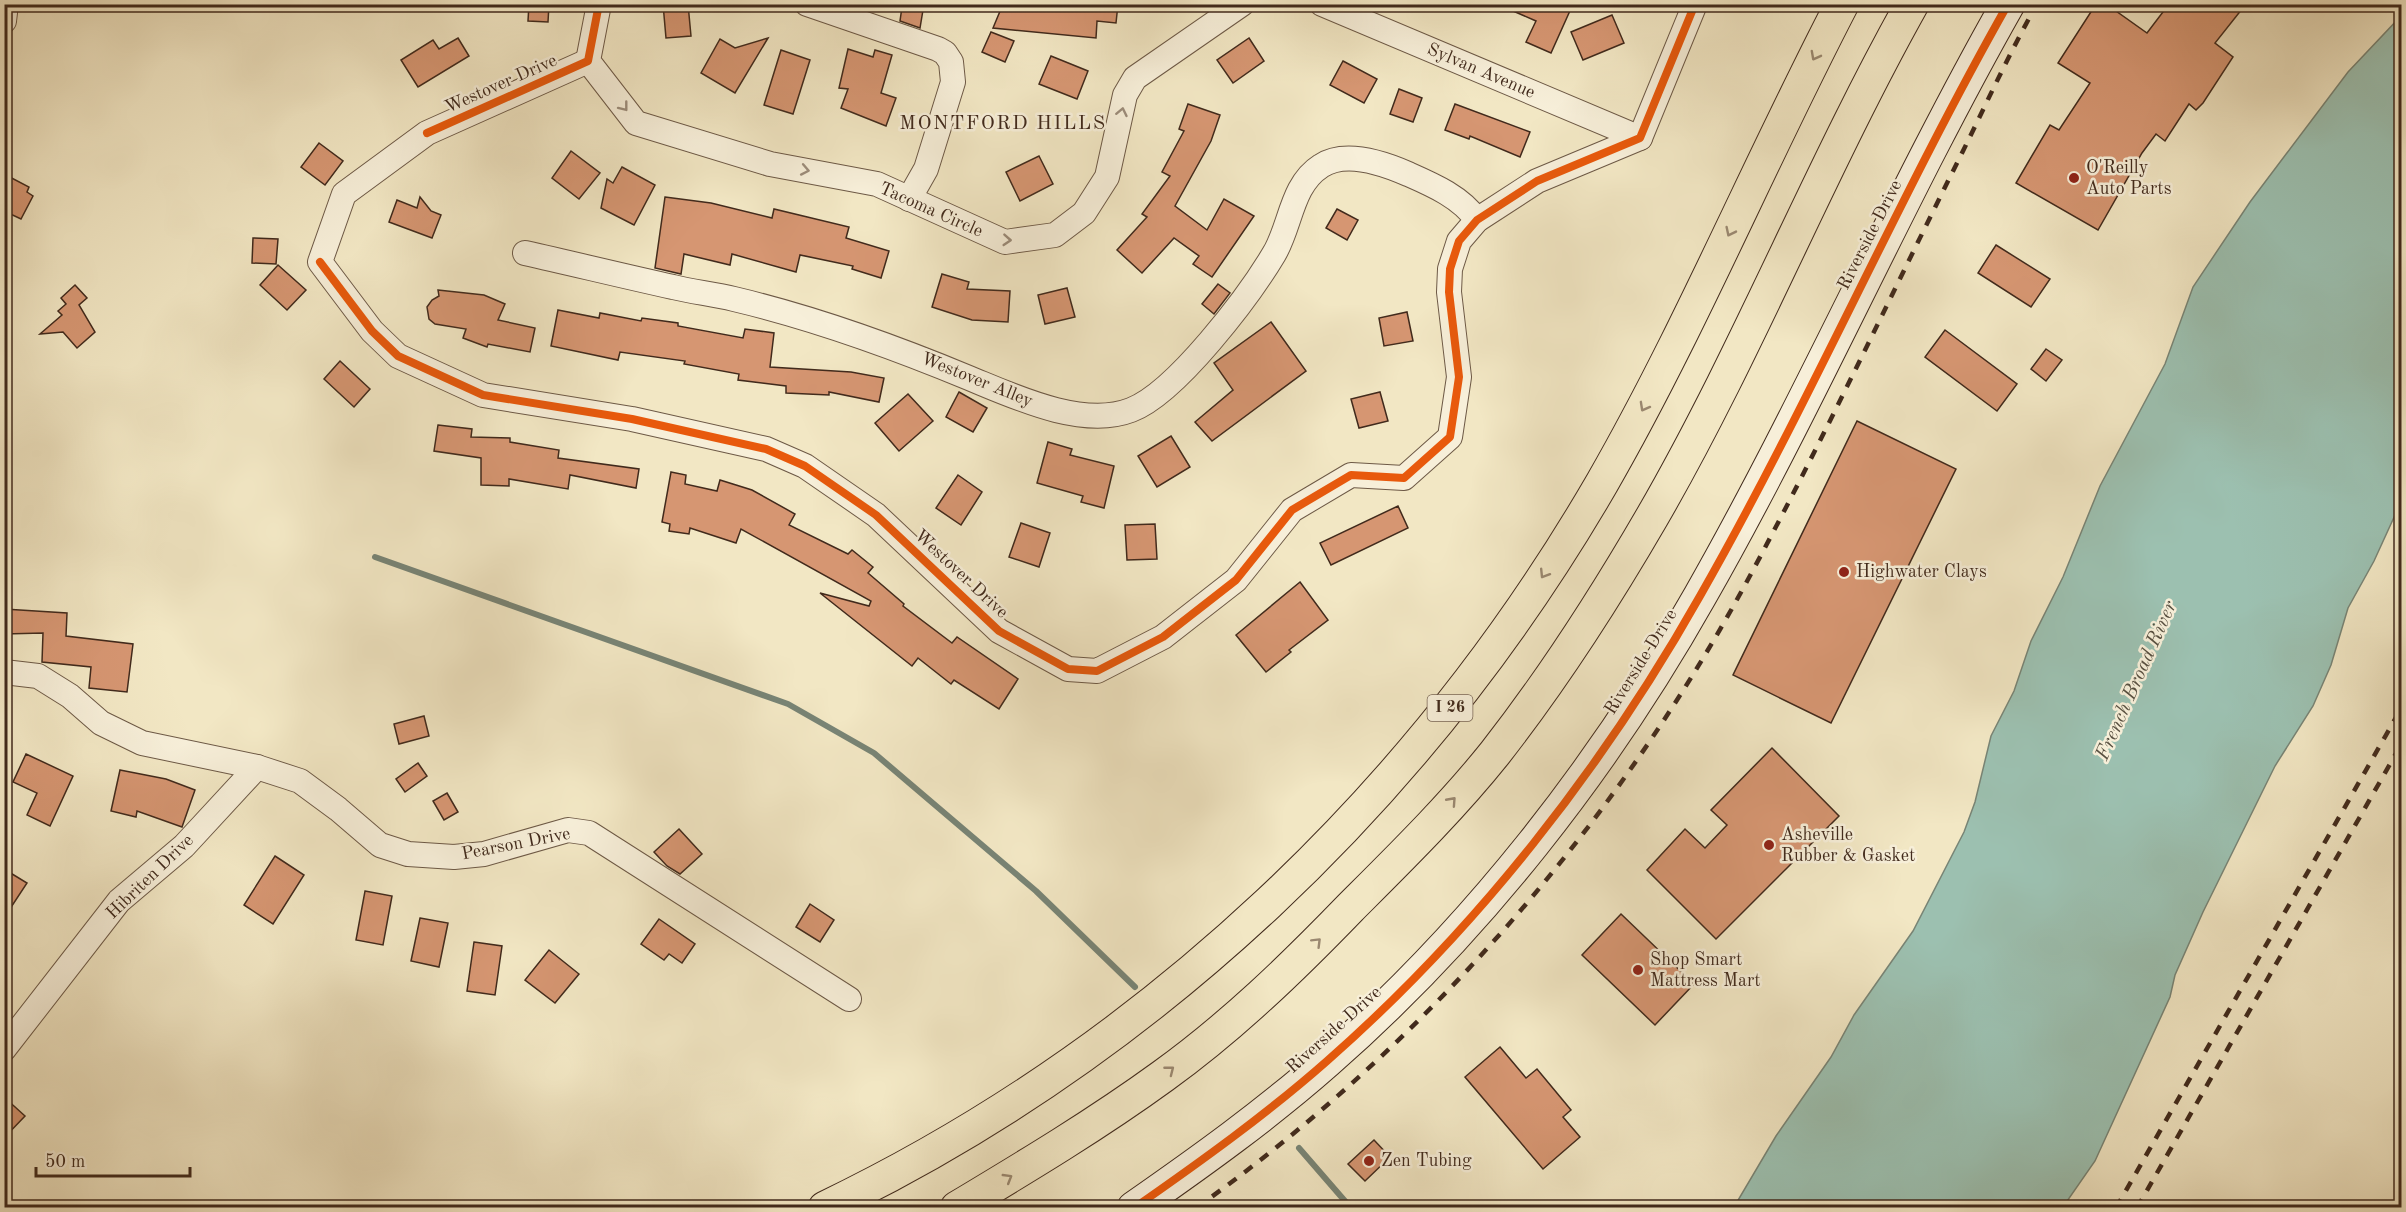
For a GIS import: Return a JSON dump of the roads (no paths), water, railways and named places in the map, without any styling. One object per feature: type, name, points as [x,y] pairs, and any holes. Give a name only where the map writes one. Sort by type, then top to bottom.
[{"type":"highway","name":"I 26","points":[[825,1208],[894,1174],[1026,1096],[1130,1022],[1240,933],[1366,807],[1447,713],[1529,598],[1600,486],[1660,378],[1801,83],[1842,4]]},
{"type":"highway","points":[[957,1208],[1054,1150],[1165,1075],[1276,984],[1408,850],[1494,754],[1579,636],[1652,517],[1713,404],[1856,110],[1912,4]]},
{"type":"main road","name":"Riverside Drive","points":[[1134,1208],[1241,1130],[1327,1061],[1467,921],[1587,773],[1699,599],[1748,510],[1955,100],[2008,4]]},
{"type":"street","points":[[4,21],[6,4]]},
{"type":"street","points":[[588,61],[599,4]]},
{"type":"street","points":[[807,4],[926,43],[949,57],[953,68],[953,82],[926,169],[909,199]]},
{"type":"street","name":"Tacoma Circle","points":[[588,61],[636,123],[770,164],[877,184],[1005,242],[1055,235],[1084,213],[1107,177],[1125,95],[1136,78],[1242,4]]},
{"type":"street","name":"Sylvan Avenue","points":[[1322,4],[1640,138]]},
{"type":"street","points":[[1640,138],[1695,4]]},
{"type":"street","name":"Westover Drive","points":[[588,61],[427,134],[344,194],[320,262],[372,330],[398,356],[483,395],[632,419],[766,449],[805,466],[876,515],[999,631],[1068,669],[1097,671],[1163,637],[1236,580],[1292,510],[1351,475],[1404,478],[1450,437],[1459,377],[1449,292],[1450,268],[1459,241],[1477,220],[1537,181],[1640,138]]},
{"type":"street","name":"Westover Alley","points":[[525,253],[733,298],[886,343],[1006,394],[1036,404],[1082,414],[1106,415],[1122,413],[1144,404],[1191,363],[1275,252],[1297,196],[1309,177],[1321,166],[1346,158],[1399,170],[1454,197],[1465,205],[1477,220]]},
{"type":"street","name":"Pearson Drive","points":[[4,672],[38,676],[70,696],[101,723],[142,743],[257,766],[300,781],[338,809],[380,845],[408,855],[484,854],[568,830],[589,833],[849,999]]},
{"type":"street","name":"Hibriten Drive","points":[[4,1049],[119,901],[184,846],[257,766]]},
{"type":"water","name":"French Broad River","points":[[2401,16],[2401,502],[2374,561],[2348,608],[2331,665],[2313,706],[2275,766],[2203,912],[2175,975],[2170,997],[2095,1161],[2063,1207],[1734,1207],[1776,1136],[1831,1057],[1854,1015],[1913,931],[1964,832],[1975,802],[1991,736],[2014,691],[2031,641],[2063,577],[2100,486],[2165,364],[2193,287],[2250,202],[2348,72]]},
{"type":"waterway","points":[[375,557],[788,704],[874,753],[1036,891],[1135,987]]},
{"type":"waterway","points":[[1299,1148],[1351,1208]]},
{"type":"railway","points":[[1196,1208],[1281,1144],[1362,1074],[1438,1000],[1511,922],[1579,839],[1642,753],[1699,664],[1752,572],[2037,4]]},
{"type":"railway","points":[[2116,1208],[2402,707]]},
{"type":"railway","points":[[2137,1208],[2402,743]]},
{"type":"place","name":"O'Reilly Auto Parts","points":[[2074,178]]},
{"type":"place","name":"Highwater Clays","points":[[1844,572]]},
{"type":"place","name":"Asheville Rubber & Gasket","points":[[1769,845]]},
{"type":"place","name":"Shop Smart Mattress Mart","points":[[1638,970]]},
{"type":"place","name":"Zen Tubing","points":[[1369,1161]]},
{"type":"district","name":"MONTFORD HILLS","points":[[1003,124]]}]
